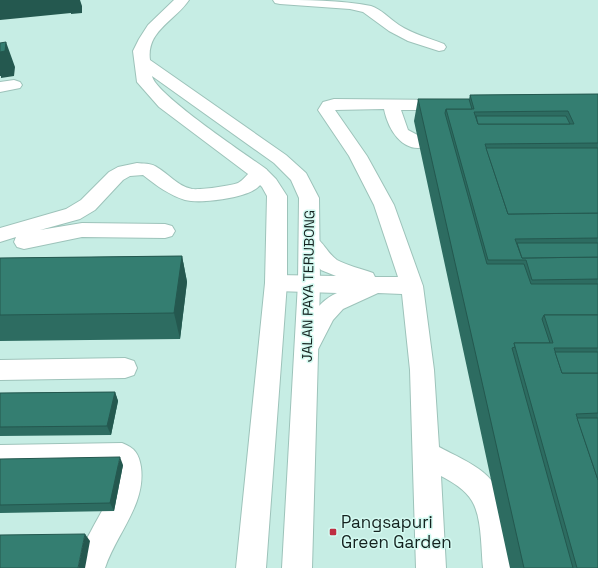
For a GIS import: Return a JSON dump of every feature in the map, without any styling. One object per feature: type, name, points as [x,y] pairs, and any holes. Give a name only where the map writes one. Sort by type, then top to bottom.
[{"type":"main road","points":[[182,0],[153,28],[146,39],[142,51],[145,82],[165,103],[259,172],[269,183],[277,196],[276,283],[251,568]]},
{"type":"main road","points":[[280,0],[350,5],[368,9],[394,28],[413,38],[439,47]]},
{"type":"main road","name":"JALAN PAYA TERUBONG","points":[[142,62],[260,144],[299,177],[309,198],[309,283],[298,568]]},
{"type":"main road","points":[[431,568],[422,370],[412,286],[384,204],[358,156],[326,110],[329,106],[334,104],[462,105]]},
{"type":"main road","points":[[392,105],[399,130],[406,138],[419,144]]},
{"type":"main road","points":[[0,235],[73,214],[88,206],[116,176],[125,171],[137,168],[148,170],[172,188],[190,195],[241,190],[251,184],[259,172]]},
{"type":"main road","points":[[0,250],[38,238],[82,230],[165,231]]},
{"type":"main road","points":[[309,243],[329,265],[379,285]]},
{"type":"main road","points":[[276,283],[412,286]]},
{"type":"main road","points":[[307,348],[324,314],[335,303],[379,285]]},
{"type":"main road","points":[[0,370],[125,368]]},
{"type":"main road","points":[[425,453],[477,484],[485,496],[490,509],[498,568]]},
{"type":"main road","points":[[0,457],[122,455],[126,459],[128,483],[123,502],[118,514],[98,546],[90,568]]},
{"type":"building","points":[[6,42],[5,51],[0,52],[0,43]]},
{"type":"building","points":[[598,94],[598,143],[485,144],[508,214],[598,213],[598,238],[515,239],[522,258],[598,257],[598,279],[532,280],[526,260],[488,260],[446,109],[474,109],[470,95]],"holes":[[[568,111],[574,124],[478,124],[474,112]]]},
{"type":"building","points":[[418,99],[469,99],[472,109],[446,109],[445,113],[487,264],[524,264],[531,284],[598,284],[598,315],[544,315],[542,319],[550,343],[514,343],[515,347],[512,348],[573,568],[524,568]]},
{"type":"building","points":[[476,116],[566,116],[570,124],[478,124]]},
{"type":"building","points":[[486,148],[598,148],[598,213],[508,214]]},
{"type":"building","points":[[517,243],[598,243],[598,257],[522,258]]},
{"type":"building","points":[[182,256],[174,313],[0,315],[0,258]]},
{"type":"building","points":[[544,315],[598,315],[598,348],[554,348],[562,373],[598,373],[598,413],[576,414],[598,480],[598,568],[577,568],[514,343],[553,343]]},
{"type":"building","points":[[555,352],[598,352],[598,373],[562,373]]},
{"type":"building","points":[[115,392],[107,426],[0,427],[0,393]]},
{"type":"building","points":[[577,418],[598,418],[598,480]]},
{"type":"building","points":[[120,457],[110,503],[0,505],[0,459]]},
{"type":"building","points":[[85,534],[78,568],[0,568],[0,535]]},
{"type":"place","name":"Pangsapuri Green Garden","points":[[333,532]]}]
